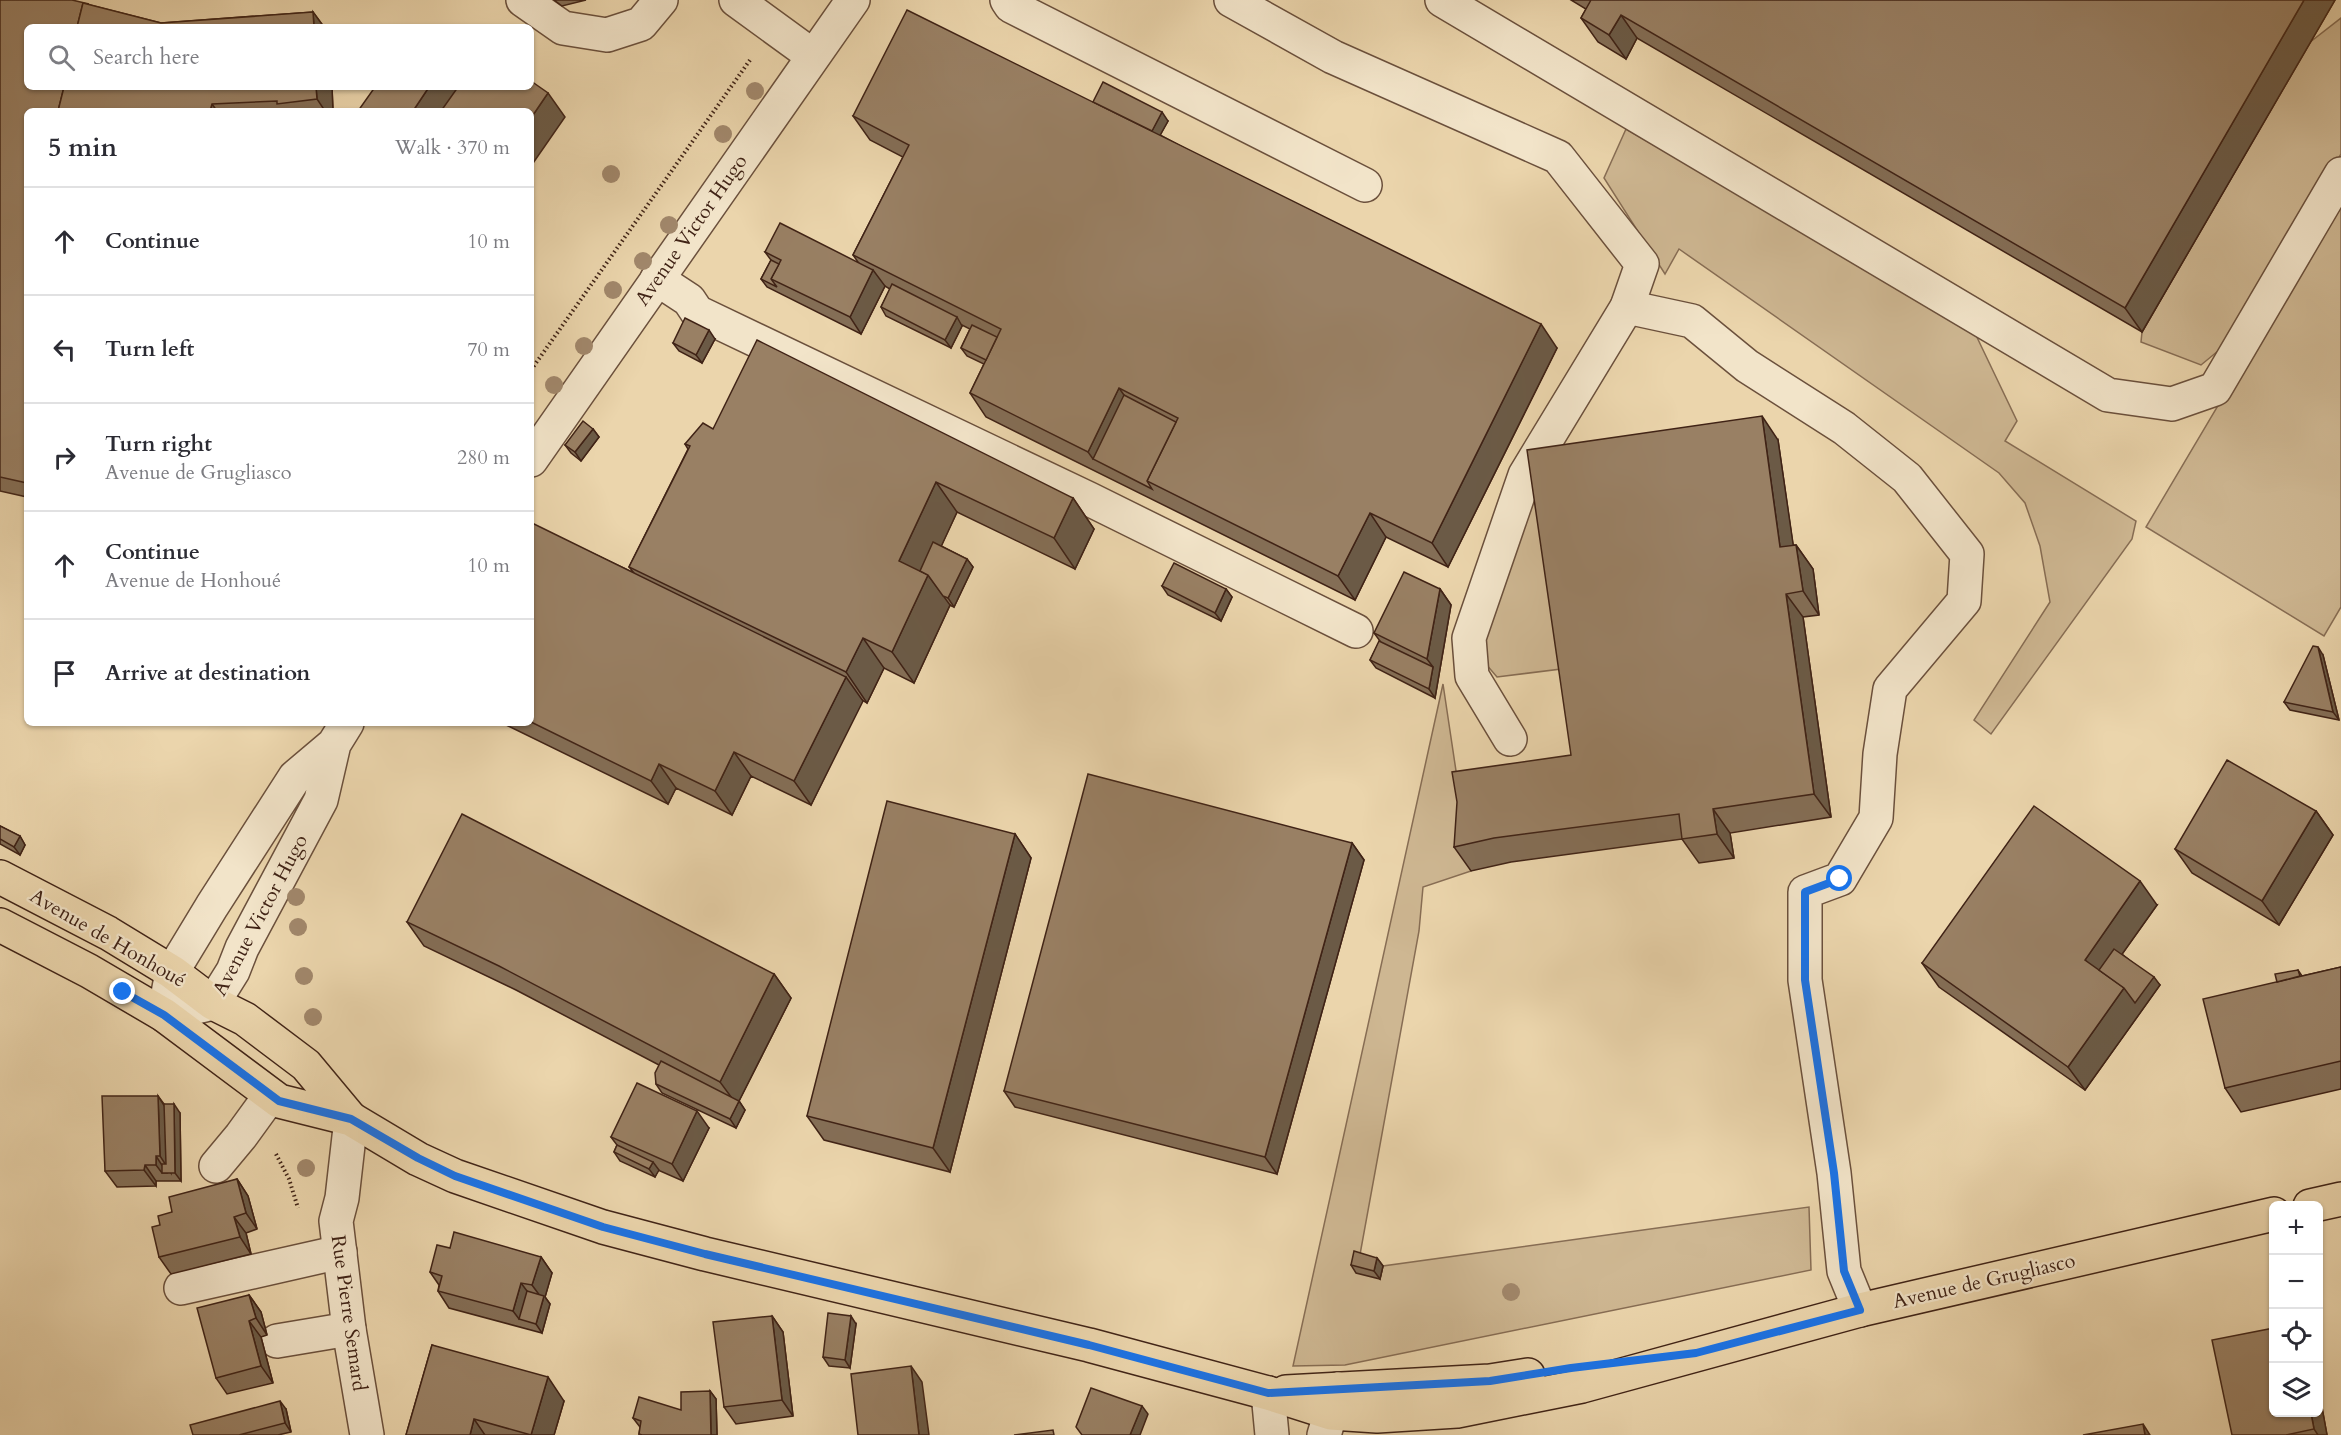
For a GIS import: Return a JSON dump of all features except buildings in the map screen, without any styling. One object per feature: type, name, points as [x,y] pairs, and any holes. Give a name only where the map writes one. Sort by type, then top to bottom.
[{"type":"main road","name":"Avenue de Honhoué","points":[[0,877],[108,933],[172,972],[213,1003]]},
{"type":"main road","name":"Avenue de Honhoué","points":[[0,925],[89,971],[164,1015]]},
{"type":"main road","name":"Avenue de Grugliasco","points":[[213,1003],[246,1020],[306,1065],[351,1119]]},
{"type":"main road","name":"Avenue de Grugliasco","points":[[164,1015],[279,1101],[351,1119],[418,1158],[455,1176],[603,1227],[793,1275],[1089,1345],[1331,1412],[1377,1416],[1457,1411],[1582,1386],[1860,1310],[2269,1215]]},
{"type":"main road","points":[[2323,1203],[2341,1199]]},
{"type":"street","points":[[523,0],[563,28],[607,35],[642,24],[661,0]]},
{"type":"street","points":[[736,0],[813,56]]},
{"type":"street","name":"Avenue Victor Hugo","points":[[534,456],[853,0]]},
{"type":"street","points":[[1007,0],[1011,6],[1021,12],[1365,185]]},
{"type":"street","points":[[1231,0],[1333,57],[1558,157],[1642,264],[1627,307],[1525,475],[1469,638],[1472,675],[1510,739]]},
{"type":"street","points":[[1442,0],[2108,395],[2172,404],[2215,389],[2341,174]]},
{"type":"street","points":[[657,279],[689,300],[697,312],[1089,499],[1356,631]]},
{"type":"street","points":[[1627,307],[1692,321],[1747,366],[1844,428],[1907,478],[1967,554],[1964,601],[1890,689],[1880,754],[1876,818],[1840,879],[1805,892],[1805,980],[1834,1173],[1844,1271],[1860,1310]]},
{"type":"street","name":"Avenue Victor Hugo","points":[[340,733],[321,800],[242,948],[233,971],[213,1003],[164,1015],[172,972],[212,906],[295,777],[340,733]]},
{"type":"street","points":[[216,1166],[270,1096]]},
{"type":"street","name":"Rue Pierre Semard","points":[[351,1119],[342,1198],[336,1221],[349,1329],[367,1435]]},
{"type":"street","points":[[181,1288],[340,1252]]},
{"type":"street","points":[[277,1341],[349,1329]]},
{"type":"street","points":[[1268,1393],[1272,1435]]},
{"type":"path","points":[[534,366],[774,26]]},
{"type":"shaded area","points":[[2341,18],[2341,154],[2235,337],[2201,365],[2141,342],[2142,332],[2309,43]]},
{"type":"shaded area","points":[[1626,129],[1973,329],[2017,421],[2005,441],[2136,521],[2132,539],[1991,734],[1974,720],[2050,602],[2040,546],[2025,503],[1999,473],[1679,249],[1665,274],[1604,178]]},
{"type":"shaded area","points":[[2341,198],[2341,607],[2324,636],[2146,527]]},
{"type":"shaded area","points":[[1544,473],[1561,669],[1497,677],[1485,663],[1483,632]]},
{"type":"shaded area","points":[[1443,684],[1471,871],[1423,887],[1419,931],[1359,1260],[1380,1279],[1383,1266],[1809,1207],[1811,1270],[1345,1365],[1293,1366]]},
{"type":"route","points":[[123,992],[164,1015],[279,1101],[351,1119],[418,1158],[455,1176],[603,1227],[705,1254],[1089,1345],[1268,1393],[1490,1381],[1571,1368],[1696,1353],[1860,1310],[1844,1271],[1834,1173],[1805,980],[1805,892],[1840,879]]}]
